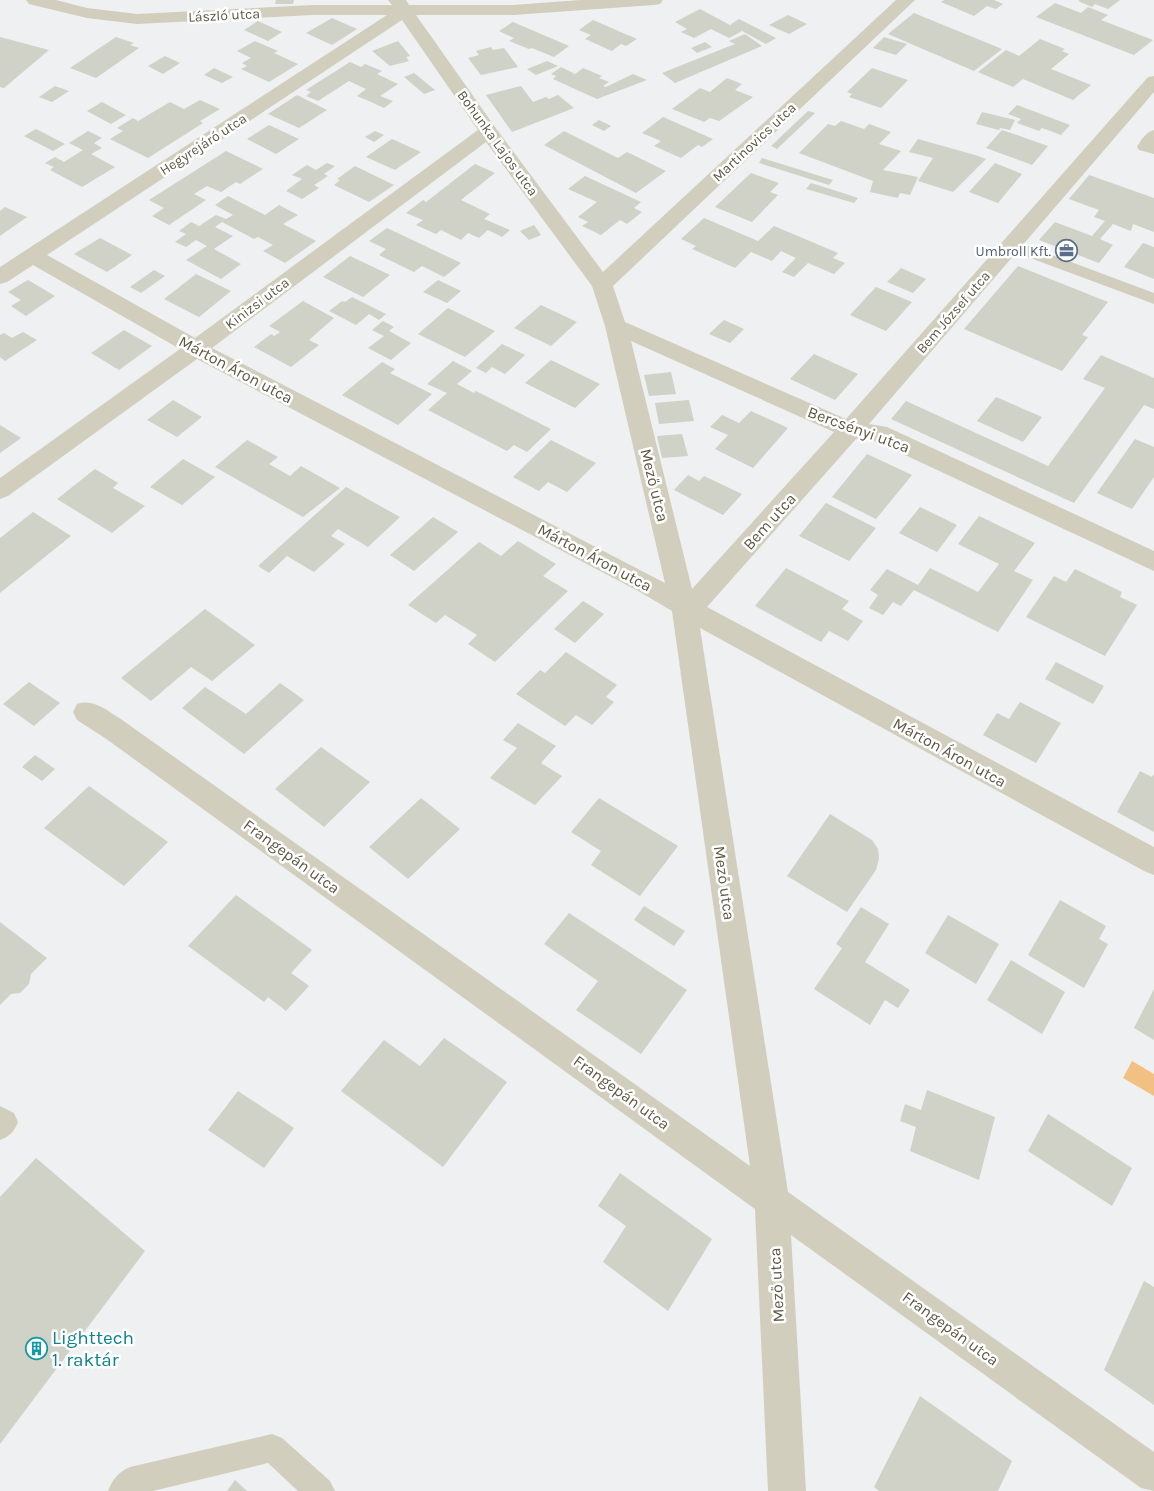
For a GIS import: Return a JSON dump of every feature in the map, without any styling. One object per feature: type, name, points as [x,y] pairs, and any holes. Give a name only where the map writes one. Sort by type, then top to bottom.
[{"type":"street","name":"László utca","points":[[35,0],[87,14],[137,19],[401,6],[513,10],[654,0]]},
{"type":"street","name":"Martinovics utca","points":[[602,285],[906,0]]},
{"type":"street","name":"Bohunka Lajos utca","points":[[401,6],[488,131],[602,285]]},
{"type":"street","name":"Hegyrejáró utca","points":[[0,276],[33,256],[401,6]]},
{"type":"street","name":"Bem József utca","points":[[850,430],[1154,81]]},
{"type":"street","name":"Kinizsi utca","points":[[0,490],[197,348],[488,131]]},
{"type":"street","name":"Márton Áron utca","points":[[33,256],[197,348],[650,585],[684,607],[1154,862]]},
{"type":"street","name":"Mező utca","points":[[602,285],[616,326],[684,607],[772,1200],[787,1491]]},
{"type":"street","name":"Bercsényi utca","points":[[616,326],[850,430],[879,433],[1154,562]]},
{"type":"street","name":"Bem utca","points":[[684,607],[696,602],[850,430]]},
{"type":"street","name":"Frangepán utca","points":[[87,712],[1154,1475]]},
{"type":"lane","points":[[1154,134],[1144,147],[1154,150]]},
{"type":"lane","points":[[1012,245],[1154,299]]},
{"type":"lane","points":[[0,1119],[5,1122],[0,1127]]},
{"type":"lane","points":[[123,1491],[130,1482],[272,1448],[320,1491]]},
{"type":"shaded area","points":[[1132,1061],[1154,1074],[1154,1096],[1123,1078]]},
{"type":"building","points":[[276,0],[294,0],[293,4],[275,4]]},
{"type":"building","points":[[944,0],[994,0],[1003,4],[996,9],[987,6],[974,16],[941,2]]},
{"type":"building","points":[[1120,0],[1108,9],[1095,4],[1092,7],[1078,1]]},
{"type":"building","points":[[1055,3],[1081,13],[1088,7],[1108,15],[1101,20],[1153,40],[1134,55],[1036,17]]},
{"type":"building","points":[[700,9],[730,25],[739,19],[776,38],[766,44],[742,31],[729,38],[711,29],[694,38],[681,32],[687,29],[675,22]]},
{"type":"building","points":[[914,13],[1002,49],[974,71],[888,34]]},
{"type":"building","points":[[788,15],[807,24],[789,34],[769,25]]},
{"type":"building","points":[[332,18],[357,29],[332,45],[306,33]]},
{"type":"building","points":[[593,20],[637,39],[626,46],[621,44],[612,51],[585,39],[591,35],[579,30]]},
{"type":"building","points":[[258,21],[282,32],[268,41],[244,30]]},
{"type":"building","points":[[513,22],[569,46],[554,57],[509,41],[514,38],[499,31]]},
{"type":"building","points":[[745,34],[762,46],[675,83],[662,73],[735,44],[729,41]]},
{"type":"building","points":[[0,37],[49,50],[4,88],[0,87]]},
{"type":"building","points":[[116,37],[134,43],[130,45],[139,48],[96,78],[70,68]]},
{"type":"building","points":[[884,37],[907,44],[896,55],[873,48]]},
{"type":"building","points":[[1040,39],[1065,49],[1062,51],[1069,54],[1051,69],[1091,85],[1073,100],[1023,79],[1013,87],[978,72],[1006,50],[1019,56]]},
{"type":"building","points":[[255,41],[278,51],[274,53],[298,64],[269,82],[241,69],[247,66],[242,63],[251,58],[237,51]]},
{"type":"building","points":[[398,41],[410,56],[406,57],[409,61],[390,66],[372,51]]},
{"type":"building","points":[[705,42],[712,47],[697,53],[691,48]]},
{"type":"building","points":[[491,47],[493,50],[504,48],[518,67],[481,75],[468,58],[479,55],[476,51]]},
{"type":"building","points":[[165,56],[180,63],[163,74],[148,66]]},
{"type":"building","points":[[547,61],[558,66],[536,75],[527,69]]},
{"type":"building","points":[[350,62],[361,67],[365,64],[382,71],[377,74],[398,84],[380,96],[393,101],[384,108],[357,96],[366,89],[349,81],[318,101],[306,96],[311,92],[306,90]]},
{"type":"building","points":[[561,67],[575,74],[583,68],[602,76],[599,78],[609,82],[603,86],[606,87],[633,74],[647,80],[597,99],[553,79],[556,76],[551,74]]},
{"type":"building","points":[[214,68],[233,77],[222,83],[204,75]]},
{"type":"building","points":[[872,68],[908,80],[881,108],[849,97],[852,94],[847,92]]},
{"type":"building","points":[[414,73],[435,90],[424,94],[404,77]]},
{"type":"building","points":[[727,78],[742,84],[735,90],[753,97],[719,121],[710,118],[704,122],[672,109],[700,88],[710,92]]},
{"type":"building","points":[[55,86],[69,91],[52,102],[39,97]]},
{"type":"building","points":[[521,86],[533,102],[558,95],[574,108],[512,132],[486,95]]},
{"type":"building","points":[[297,95],[327,110],[299,128],[268,114]]},
{"type":"building","points":[[200,100],[220,109],[200,121],[203,123],[148,158],[110,139],[123,131],[117,128],[133,118],[138,121],[170,102],[184,109]]},
{"type":"building","points":[[102,102],[126,115],[111,124],[87,111]]},
{"type":"building","points":[[1017,105],[1070,125],[1061,135],[1042,128],[1039,131],[1017,123],[1021,119],[1008,114]]},
{"type":"building","points":[[808,111],[815,113],[777,149],[771,146]]},
{"type":"building","points":[[982,112],[1015,120],[1010,130],[1000,128],[999,130],[976,124]]},
{"type":"building","points":[[663,117],[713,139],[702,147],[698,145],[681,158],[654,146],[661,141],[642,133]]},
{"type":"building","points":[[599,120],[611,126],[604,131],[592,125]]},
{"type":"building","points":[[841,121],[864,129],[869,124],[891,132],[879,144],[901,151],[883,170],[918,177],[910,195],[900,193],[898,198],[870,192],[873,181],[799,153],[828,124],[835,126]]},
{"type":"building","points":[[269,125],[299,139],[276,154],[247,139]]},
{"type":"building","points":[[36,129],[65,144],[53,151],[24,136]]},
{"type":"building","points":[[1002,130],[1048,146],[1032,165],[986,148]]},
{"type":"building","points":[[88,131],[102,138],[94,143],[102,148],[91,154],[115,167],[82,187],[50,170],[54,167],[45,163],[55,157],[64,162],[83,150],[69,143]]},
{"type":"building","points":[[375,131],[384,135],[374,142],[365,137]]},
{"type":"building","points":[[564,131],[618,158],[627,152],[666,171],[636,193],[544,145]]},
{"type":"building","points":[[392,139],[421,152],[395,170],[366,157]]},
{"type":"building","points":[[918,139],[986,159],[953,192],[918,181],[933,158],[909,152]]},
{"type":"building","points":[[226,151],[263,169],[240,184],[236,182],[221,192],[207,186],[194,194],[206,200],[169,225],[152,216],[164,208],[149,200]]},
{"type":"building","points":[[762,158],[833,180],[829,185],[759,163]]},
{"type":"building","points":[[327,163],[335,166],[324,174],[328,176],[314,185],[319,188],[302,199],[286,191],[302,179],[292,175],[307,165],[316,170]]},
{"type":"building","points":[[995,163],[1022,174],[998,203],[969,192]]},
{"type":"building","points":[[475,164],[495,173],[461,200],[490,214],[484,219],[510,230],[502,237],[488,230],[479,238],[468,233],[461,240],[441,230],[436,234],[416,225],[423,220],[406,213],[423,200],[426,202]]},
{"type":"building","points":[[355,166],[394,185],[369,202],[334,185],[340,180],[337,179]]},
{"type":"building","points":[[751,173],[779,183],[770,192],[778,195],[752,222],[715,207]]},
{"type":"building","points":[[1089,175],[1154,198],[1154,232],[1133,224],[1131,231],[1113,224],[1100,239],[1113,245],[1099,263],[1039,240],[1055,222],[1092,236],[1105,221],[1094,217],[1099,210],[1069,199]]},
{"type":"building","points":[[585,176],[641,202],[634,208],[642,212],[627,224],[620,220],[601,235],[582,226],[588,222],[578,217],[597,202],[568,189]]},
{"type":"building","points":[[811,183],[858,198],[854,203],[806,189]]},
{"type":"building","points":[[228,196],[265,215],[279,205],[298,215],[283,224],[316,241],[285,263],[263,251],[273,245],[258,237],[254,239],[222,222],[215,227],[233,236],[214,249],[241,264],[221,279],[186,260],[207,246],[196,240],[186,247],[175,242],[186,234],[179,231],[191,222],[199,226],[216,215],[226,219],[233,215],[215,205]]},
{"type":"building","points":[[5,207],[27,217],[0,236],[0,211]]},
{"type":"building","points":[[704,218],[758,241],[774,226],[838,253],[833,258],[845,263],[834,274],[808,263],[794,277],[782,272],[796,258],[781,251],[772,261],[751,252],[735,268],[692,249],[696,246],[681,239]]},
{"type":"building","points":[[534,225],[541,235],[529,240],[520,231]]},
{"type":"building","points":[[387,228],[461,263],[444,277],[422,266],[414,272],[379,255],[386,249],[369,241]]},
{"type":"building","points":[[100,238],[132,255],[107,272],[74,254]]},
{"type":"building","points":[[1143,243],[1154,247],[1154,279],[1124,267]]},
{"type":"building","points":[[350,256],[390,275],[363,297],[323,277]]},
{"type":"building","points":[[1018,266],[1108,302],[1082,335],[1088,337],[1062,371],[964,329]]},
{"type":"building","points":[[901,268],[926,279],[913,293],[887,282]]},
{"type":"building","points":[[154,270],[165,276],[141,293],[130,287]]},
{"type":"building","points":[[196,274],[231,291],[199,317],[164,299]]},
{"type":"building","points":[[28,280],[55,296],[26,316],[11,306],[21,300],[8,292]]},
{"type":"building","points":[[438,280],[461,291],[447,303],[423,292]]},
{"type":"building","points":[[876,287],[912,302],[886,331],[850,315]]},
{"type":"building","points":[[352,297],[386,314],[379,320],[369,314],[356,325],[329,311],[342,301],[345,302]]},
{"type":"building","points":[[303,301],[334,318],[309,340],[319,345],[291,367],[254,347],[271,334],[274,336],[280,332],[269,326]]},
{"type":"building","points":[[541,305],[577,322],[551,346],[514,328]]},
{"type":"building","points":[[448,308],[495,331],[465,357],[418,334]]},
{"type":"building","points":[[724,320],[744,329],[730,343],[709,334]]},
{"type":"building","points":[[383,321],[394,327],[389,331],[411,343],[391,360],[368,348],[384,336],[372,330]]},
{"type":"building","points":[[124,330],[152,346],[119,370],[91,353]]},
{"type":"building","points":[[23,332],[37,340],[5,361],[0,357],[0,335],[4,333],[12,338]]},
{"type":"building","points":[[502,344],[525,355],[505,374],[492,367],[486,373],[476,368]]},
{"type":"building","points":[[814,354],[858,374],[835,400],[790,379]]},
{"type":"building","points":[[1101,355],[1154,378],[1154,409],[1144,405],[1074,503],[891,419],[906,401],[1048,466],[1105,388],[1083,379]]},
{"type":"building","points":[[551,360],[600,384],[575,408],[525,383]]},
{"type":"building","points":[[453,361],[472,371],[457,384],[474,393],[476,391],[551,429],[527,452],[514,445],[507,451],[428,410],[447,393],[427,384]]},
{"type":"building","points":[[382,362],[395,369],[390,373],[432,394],[398,425],[342,395]]},
{"type":"building","points":[[671,372],[676,394],[649,396],[644,375]]},
{"type":"building","points":[[996,397],[1042,417],[1023,442],[977,421]]},
{"type":"building","points":[[173,400],[202,417],[177,437],[147,420]]},
{"type":"building","points":[[689,400],[694,421],[659,424],[655,403]]},
{"type":"building","points":[[751,411],[788,428],[753,468],[715,449],[728,435],[710,427],[722,415],[739,423]]},
{"type":"building","points":[[0,425],[21,438],[0,453]]},
{"type":"building","points":[[682,434],[688,456],[662,458],[657,436]]},
{"type":"building","points":[[1135,439],[1154,447],[1154,477],[1132,509],[1097,493]]},
{"type":"building","points":[[247,440],[278,457],[269,464],[290,476],[301,466],[340,488],[303,517],[215,467]]},
{"type":"building","points":[[551,440],[596,463],[567,492],[548,482],[539,491],[513,477]]},
{"type":"building","points":[[867,454],[912,475],[876,519],[832,497]]},
{"type":"building","points":[[183,459],[215,477],[182,505],[150,487]]},
{"type":"building","points":[[95,469],[118,483],[113,488],[145,506],[112,533],[57,499]]},
{"type":"building","points":[[688,475],[699,481],[704,476],[742,494],[723,515],[674,490]]},
{"type":"building","points":[[346,487],[400,517],[368,547],[338,529],[331,536],[345,544],[314,572],[287,556],[269,573],[258,566]]},
{"type":"building","points":[[826,503],[876,528],[849,561],[799,536]]},
{"type":"building","points":[[920,507],[957,525],[937,552],[899,533]]},
{"type":"building","points":[[33,512],[71,536],[0,593],[0,538]]},
{"type":"building","points":[[979,516],[1035,543],[1014,571],[1033,580],[998,632],[914,590],[901,606],[893,602],[883,615],[869,608],[878,595],[870,590],[887,569],[918,585],[930,568],[978,592],[999,564],[958,544]]},
{"type":"building","points":[[433,517],[458,532],[414,571],[390,555]]},
{"type":"building","points":[[518,541],[556,564],[543,576],[568,591],[495,662],[468,644],[477,635],[445,615],[436,623],[408,605],[479,542],[501,556]]},
{"type":"building","points":[[786,568],[849,601],[842,609],[863,621],[848,641],[829,631],[821,642],[755,606]]},
{"type":"building","points":[[1075,569],[1122,592],[1120,597],[1137,605],[1105,656],[1026,617],[1054,576],[1066,582]]},
{"type":"building","points":[[583,601],[604,614],[575,643],[554,629]]},
{"type":"building","points":[[205,609],[255,645],[212,681],[191,667],[151,701],[121,678]]},
{"type":"building","points":[[566,652],[617,685],[606,697],[614,702],[592,725],[576,715],[565,726],[516,694],[540,670],[545,673]]},
{"type":"building","points":[[1056,662],[1104,686],[1093,704],[1045,679]]},
{"type":"building","points":[[29,682],[60,703],[34,726],[3,704]]},
{"type":"building","points":[[280,683],[304,700],[244,754],[182,708],[205,687],[246,714]]},
{"type":"building","points":[[1020,702],[1061,723],[1036,763],[983,735],[997,713],[1009,719]]},
{"type":"building","points":[[518,723],[556,746],[541,763],[562,776],[535,805],[490,778],[517,748],[503,740]]},
{"type":"building","points":[[321,747],[370,782],[324,827],[275,789]]},
{"type":"building","points":[[35,755],[55,769],[42,781],[22,767]]},
{"type":"building","points":[[1140,771],[1152,777],[1154,774],[1154,832],[1117,812]]},
{"type":"building","points":[[89,786],[168,842],[124,886],[44,828]]},
{"type":"building","points":[[421,798],[460,829],[408,879],[369,847]]},
{"type":"building","points":[[599,798],[678,846],[640,896],[591,865],[601,851],[571,832]]},
{"type":"building","points":[[830,814],[872,840],[878,849],[879,859],[876,870],[847,912],[787,876]]},
{"type":"building","points":[[236,895],[312,950],[291,973],[309,986],[286,1011],[268,997],[264,1002],[188,946]]},
{"type":"building","points":[[1060,900],[1106,926],[1099,939],[1108,944],[1084,988],[1028,955]]},
{"type":"building","points":[[644,906],[685,931],[674,946],[634,920]]},
{"type":"building","points":[[861,907],[889,924],[865,962],[910,990],[898,1008],[885,1000],[870,1025],[814,989],[842,948],[836,944]]},
{"type":"building","points":[[569,913],[687,990],[641,1054],[576,1010],[598,981],[544,944]]},
{"type":"building","points":[[948,915],[999,944],[976,984],[925,953]]},
{"type":"building","points":[[0,922],[47,958],[31,974],[29,984],[20,993],[11,994],[0,1005]]},
{"type":"building","points":[[1011,960],[1065,992],[1042,1034],[987,1000]]},
{"type":"building","points":[[1154,989],[1154,1040],[1134,1028]]},
{"type":"building","points":[[444,1038],[507,1082],[443,1167],[341,1091],[384,1040],[420,1066]]},
{"type":"building","points":[[927,1090],[995,1117],[979,1180],[910,1151],[916,1127],[900,1121],[905,1104],[921,1110]]},
{"type":"building","points":[[238,1091],[294,1128],[264,1168],[208,1130]]},
{"type":"building","points":[[1048,1114],[1132,1168],[1112,1206],[1028,1151]]},
{"type":"building","name":"Lighttech 1. raktár","points":[[36,1158],[145,1251],[0,1444],[0,1197]]},
{"type":"building","points":[[620,1173],[712,1239],[668,1311],[603,1262],[626,1226],[598,1206]]},
{"type":"building","points":[[1144,1281],[1154,1287],[1154,1405],[1104,1370]]},
{"type":"building","points":[[920,1396],[1012,1461],[998,1491],[879,1491],[874,1487]]},
{"type":"building","points":[[235,1480],[247,1491],[227,1491]]},
{"type":"place","name":"Umbroll Kft.","points":[[1067,251]]},
{"type":"place","name":"Lighttech 1. raktár","points":[[36,1348]]}]
